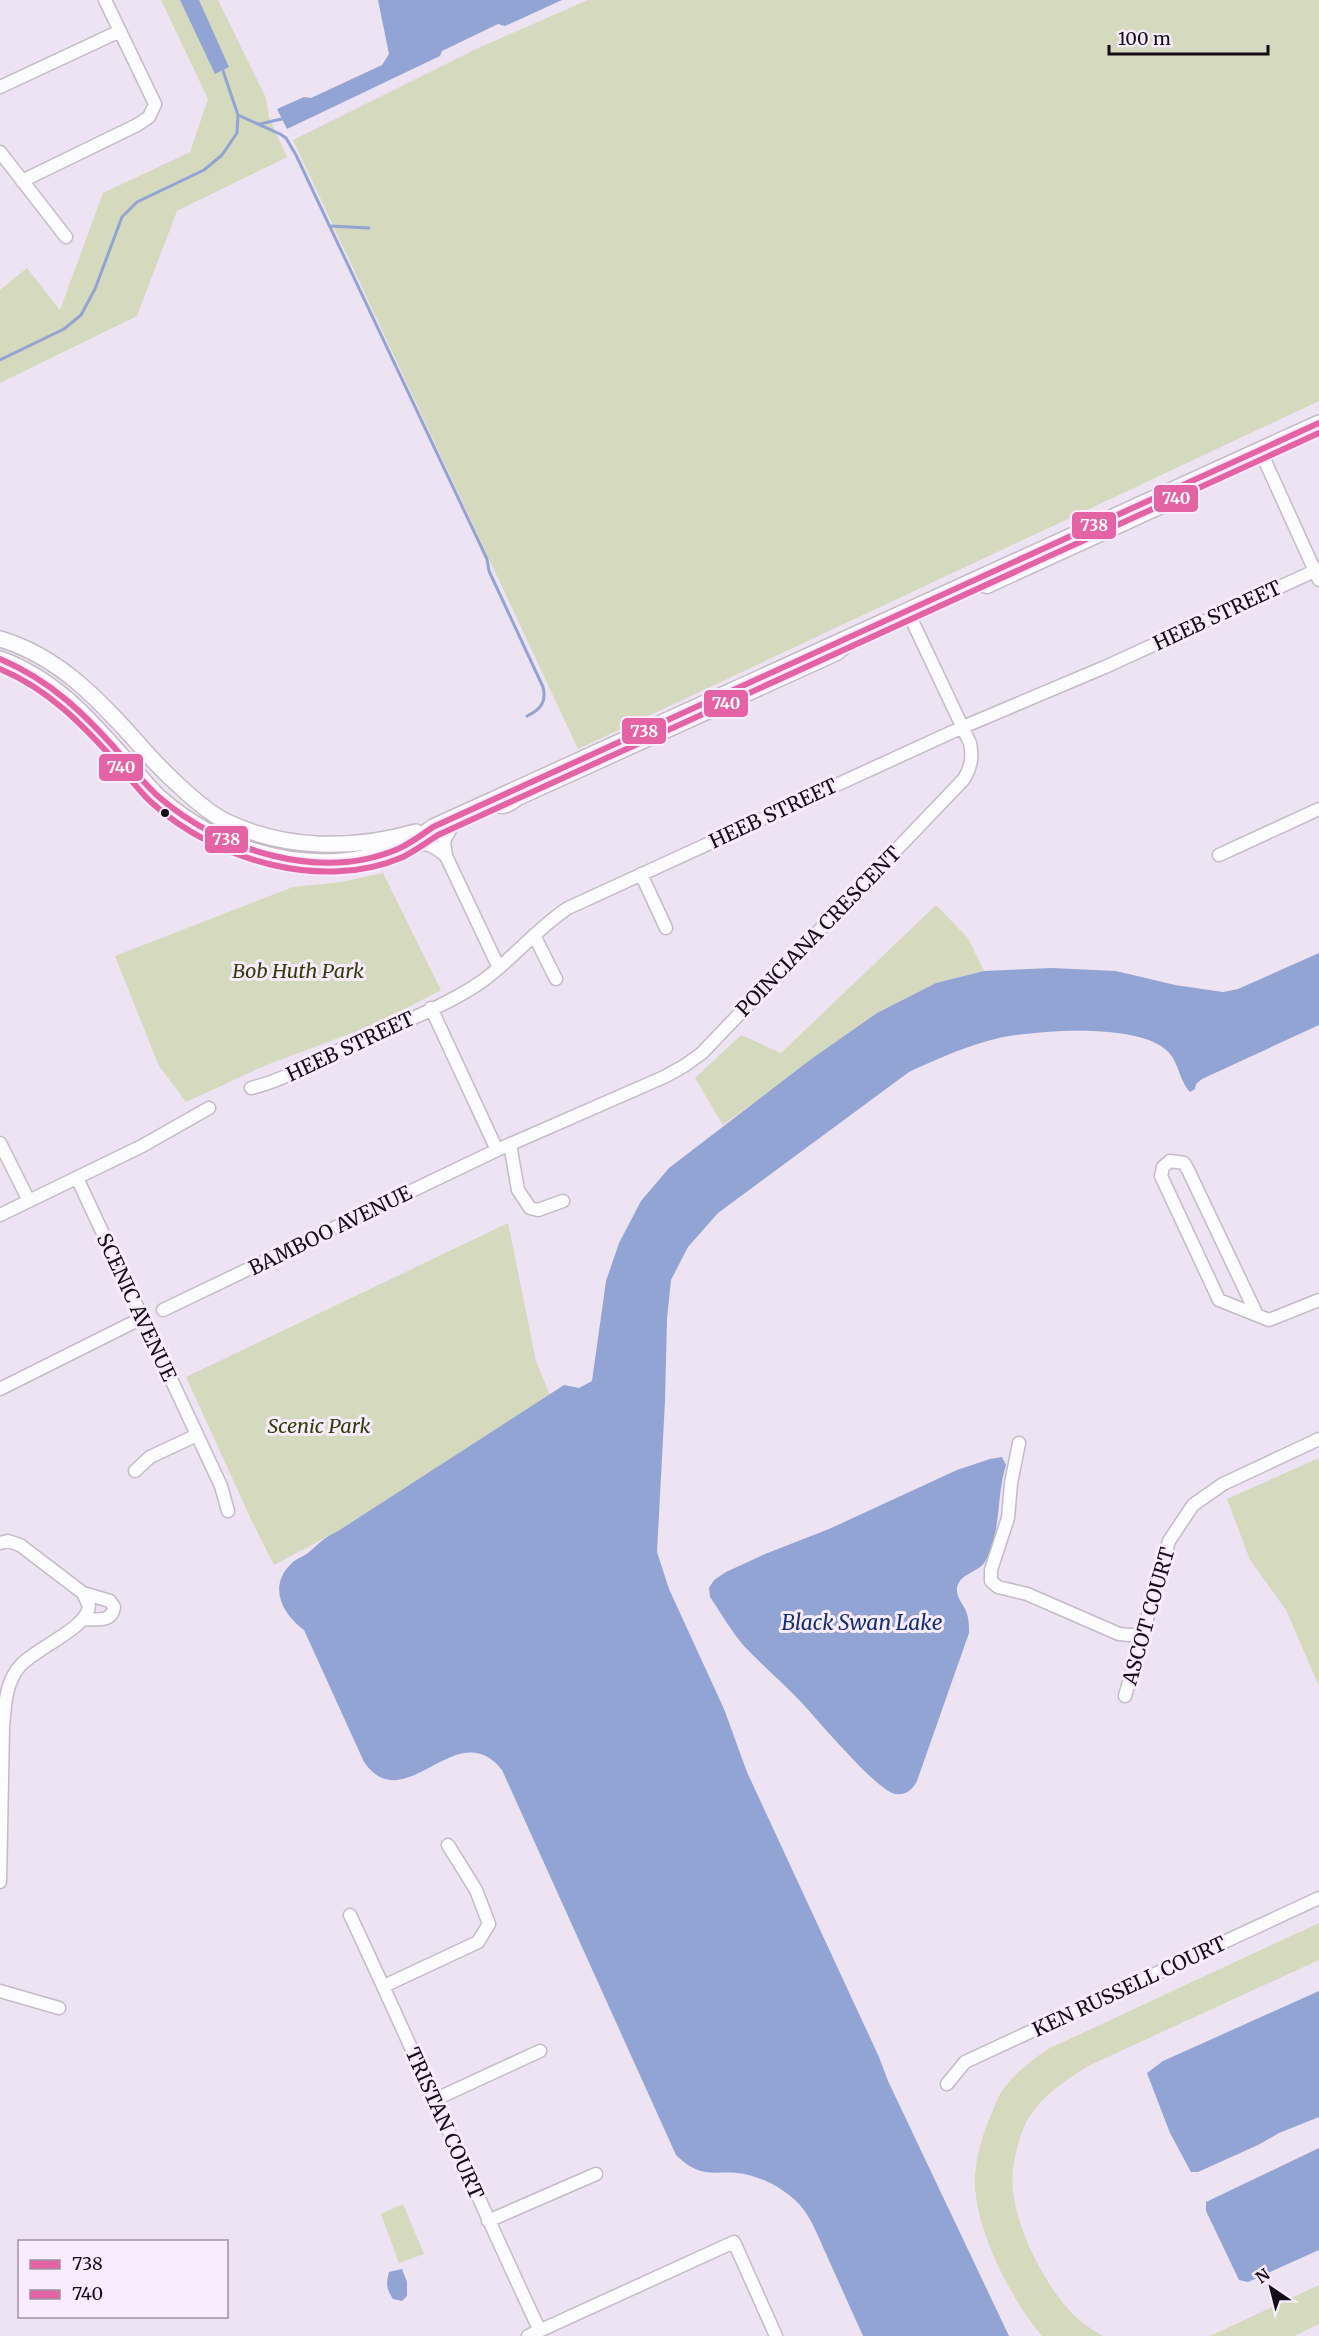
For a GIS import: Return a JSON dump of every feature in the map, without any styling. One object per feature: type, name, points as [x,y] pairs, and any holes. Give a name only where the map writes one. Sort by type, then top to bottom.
[{"type":"main road","points":[[0,639],[17,644],[50,661],[83,687],[117,718],[153,760],[202,805],[223,820],[258,834],[295,843],[332,845],[383,842],[433,827],[456,817],[1319,423]]},
{"type":"main road","points":[[0,659],[24,669],[56,689],[87,717],[160,797],[192,822],[218,837],[261,854],[310,862],[330,863],[355,860],[403,847],[433,827]]},
{"type":"street","points":[[22,180],[137,125],[149,117],[155,104],[105,0]]},
{"type":"street","points":[[0,87],[120,31]]},
{"type":"street","points":[[0,152],[66,237]]},
{"type":"street","points":[[1260,450],[1318,573]]},
{"type":"street","name":"HEEB STREET","points":[[251,1088],[272,1083],[298,1072],[341,1049],[462,994],[499,968],[534,935],[568,908],[963,727],[1318,573]]},
{"type":"street","name":"POINCIANA CRESCENT","points":[[497,1150],[664,1077],[702,1053],[964,779],[970,768],[972,754],[963,727],[907,610]]},
{"type":"street","points":[[1219,855],[1319,809]]},
{"type":"street","points":[[456,817],[444,841],[446,856],[499,968]]},
{"type":"street","points":[[403,847],[420,843],[433,845],[446,856]]},
{"type":"street","points":[[641,874],[666,928]]},
{"type":"street","points":[[534,935],[556,980]]},
{"type":"street","points":[[431,1008],[497,1150]]},
{"type":"street","points":[[0,1215],[142,1146],[209,1108]]},
{"type":"street","points":[[0,1143],[29,1201]]},
{"type":"street","points":[[510,1144],[518,1190],[531,1208],[538,1210],[563,1201]]},
{"type":"street","name":"BAMBOO AVENUE","points":[[163,1310],[497,1150]]},
{"type":"street","points":[[1257,1315],[1188,1170],[1184,1163],[1170,1161],[1163,1167],[1161,1176],[1219,1300],[1269,1320],[1319,1300]]},
{"type":"street","name":"SCENIC AVENUE","points":[[77,1178],[221,1486],[228,1511]]},
{"type":"street","points":[[0,1389],[142,1318]]},
{"type":"street","points":[[135,1471],[150,1457],[197,1435]]},
{"type":"street","name":"ASCOT COURT","points":[[1125,1696],[1169,1541],[1192,1505],[1223,1484],[1319,1439]]},
{"type":"street","points":[[1019,1443],[1011,1482],[1008,1518],[991,1570],[991,1581],[998,1587],[1028,1594],[1119,1634],[1142,1636]]},
{"type":"street","points":[[0,1543],[8,1541],[20,1545],[83,1593],[110,1601],[114,1607],[112,1615],[107,1618],[84,1619],[30,1655],[10,1681],[1,1728],[0,1882]]},
{"type":"street","points":[[83,1593],[89,1606],[84,1619]]},
{"type":"street","points":[[384,1986],[478,1942],[489,1924],[476,1890],[448,1845]]},
{"type":"street","name":"KEN RUSSELL COURT","points":[[946,2084],[965,2062],[1319,1898]]},
{"type":"street","name":"TRISTAN COURT","points":[[350,1915],[436,2099],[534,2333]]},
{"type":"street","points":[[0,1990],[59,2008]]},
{"type":"street","points":[[436,2099],[540,2051]]},
{"type":"street","points":[[488,2221],[596,2174]]},
{"type":"street","points":[[534,2333],[734,2242],[776,2336]]},
{"type":"green space","points":[[161,0],[218,0],[266,98],[269,117],[287,157],[177,211],[137,316],[0,383],[0,290],[27,268],[60,310],[103,193],[190,152],[208,99]]},
{"type":"green space","points":[[588,0],[1319,0],[1319,401],[578,749],[293,140],[478,48]]},
{"type":"green space","name":"Bob Huth Park","points":[[383,873],[441,990],[378,1023],[264,1066],[186,1102],[159,1066],[115,956],[293,887],[341,882]]},
{"type":"green space","points":[[936,905],[968,938],[984,971],[936,983],[877,1013],[723,1125],[695,1078],[741,1035],[781,1053]]},
{"type":"green space","name":"Scenic Park","points":[[508,1223],[536,1361],[550,1395],[338,1531],[274,1565],[186,1377]]},
{"type":"green space","points":[[1319,1458],[1319,1686],[1286,1610],[1250,1560],[1227,1499]]},
{"type":"green space","points":[[1319,1923],[1319,1960],[1088,2066],[1054,2090],[1033,2112],[1020,2138],[1013,2169],[1015,2205],[1021,2225],[1038,2264],[1059,2298],[1077,2318],[1103,2336],[1042,2336],[1018,2302],[995,2260],[986,2238],[976,2194],[975,2174],[980,2145],[1002,2091],[1019,2072],[1048,2049]]},
{"type":"green space","points":[[403,2204],[424,2254],[399,2263],[381,2214]]},
{"type":"green space","points":[[1319,2285],[1319,2324],[1294,2336],[1210,2336]]},
{"type":"water","points":[[180,0],[199,0],[229,67],[215,74]]},
{"type":"water","points":[[378,0],[562,0],[505,26],[498,24],[442,51],[440,56],[287,129],[277,109],[304,97],[311,98],[382,65],[389,54]]},
{"type":"water","points":[[1319,953],[1319,1025],[1202,1079],[1190,1092],[1170,1053],[1165,1049],[1151,1041],[1109,1032],[1060,1031],[999,1038],[964,1048],[909,1072],[718,1213],[688,1247],[671,1280],[667,1319],[657,1552],[669,1589],[724,1709],[747,1772],[888,2081],[1009,2336],[863,2336],[815,2229],[799,2204],[783,2191],[765,2181],[741,2173],[704,2172],[686,2164],[676,2155],[502,1770],[485,1755],[467,1753],[449,1758],[414,1775],[397,1780],[380,1777],[364,1762],[304,1630],[284,1607],[279,1589],[281,1580],[292,1563],[325,1539],[564,1385],[579,1388],[592,1381],[606,1281],[619,1243],[641,1201],[669,1168],[810,1060],[877,1013],[936,983],[984,971],[1052,968],[1116,971],[1175,985],[1223,992],[1238,989]]},
{"type":"water","name":"Black Swan Lake","points":[[1002,1457],[1006,1465],[991,1548],[983,1564],[962,1579],[957,1588],[968,1616],[969,1633],[917,1781],[909,1791],[895,1794],[886,1790],[861,1768],[800,1701],[744,1646],[710,1597],[709,1588],[714,1580],[726,1572],[765,1554],[829,1529],[957,1470]]},
{"type":"water","points":[[1319,1991],[1319,2117],[1279,2133],[1198,2172],[1191,2172],[1170,2133],[1147,2073],[1163,2061]]},
{"type":"water","points":[[1319,2148],[1319,2250],[1248,2282],[1239,2280],[1206,2211],[1206,2202]]},
{"type":"water","points":[[402,2269],[407,2282],[407,2296],[402,2301],[393,2299],[387,2283],[389,2272]]},
{"type":"waterway","points":[[0,360],[64,329],[81,315],[95,289],[122,217],[137,202],[204,170],[222,155],[237,133],[238,115],[222,68]]},
{"type":"waterway","points":[[238,115],[286,138],[296,155],[487,559],[489,571],[543,687],[544,697],[541,705],[527,716]]},
{"type":"waterway","points":[[260,124],[286,118]]},
{"type":"waterway","points":[[330,226],[369,228]]},
{"type":"transit line","name":"738","points":[[0,659],[35,677],[66,699],[94,725],[160,798],[185,817],[212,833],[273,856],[305,861],[337,862],[368,858],[398,849],[433,827],[1319,423]]},
{"type":"transit line","name":"740","points":[[0,669],[49,697],[77,721],[152,803],[178,823],[206,840],[238,854],[271,864],[305,870],[338,871],[372,867],[403,857],[438,835],[1319,433]]}]
